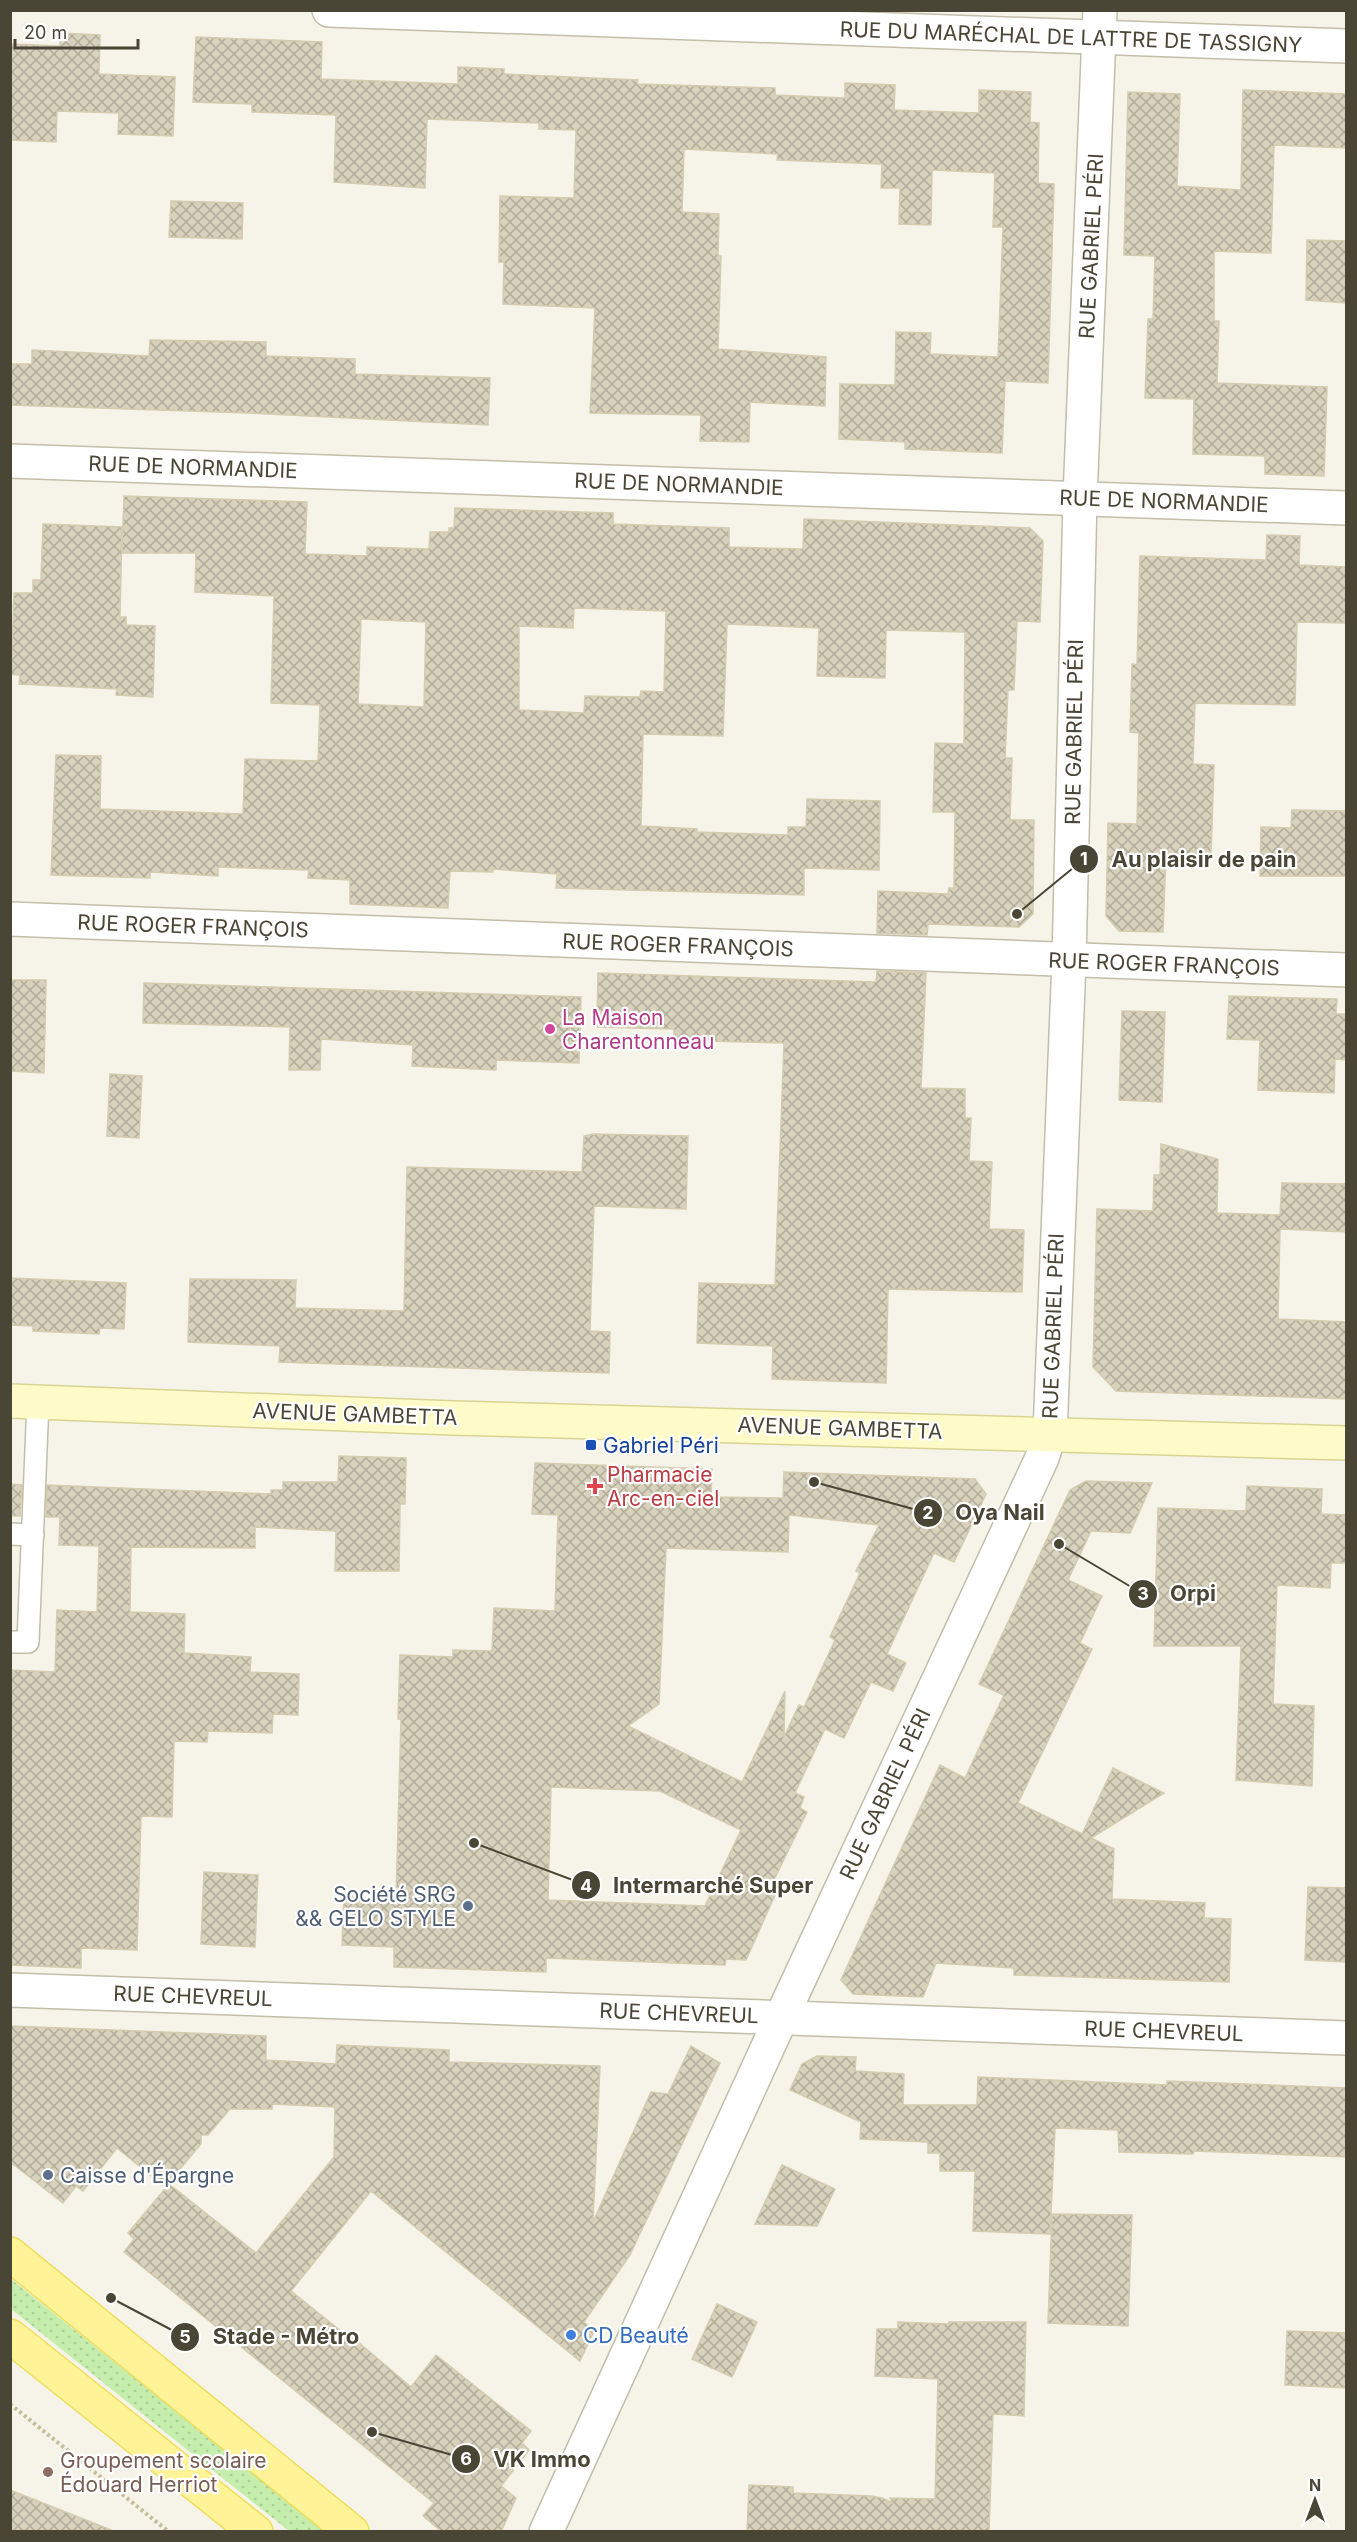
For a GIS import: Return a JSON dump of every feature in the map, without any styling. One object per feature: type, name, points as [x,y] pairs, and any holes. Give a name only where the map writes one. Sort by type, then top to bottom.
[{"type":"main road","points":[[10,2254],[352,2532]]},
{"type":"main road","points":[[10,2336],[256,2532]]},
{"type":"street","name":"RUE DU MARÉCHAL DE LATTRE DE TASSIGNY","points":[[329,10],[1100,24],[1347,46]]},
{"type":"street","name":"RUE GABRIEL PÉRI","points":[[546,2532],[782,2016],[1042,1458],[1050,1433],[1069,961],[1080,498],[1100,24]]},
{"type":"street","name":"RUE DE NORMANDIE","points":[[10,461],[1347,508]]},
{"type":"street","name":"RUE ROGER FRANÇOIS","points":[[10,919],[1347,970]]},
{"type":"street","name":"AVENUE GAMBETTA","points":[[24,1401],[453,1418],[1347,1443]]},
{"type":"street","name":"RUE CHEVREUL","points":[[10,1990],[1347,2038]]},
{"type":"lane","points":[[10,1642],[28,1642],[33,1535],[24,1401]]},
{"type":"lane","points":[[10,1534],[33,1535]]},
{"type":"path","points":[[10,2404],[169,2532]]},
{"type":"green space","points":[[10,2279],[325,2531],[289,2531],[11,2309]]},
{"type":"building","points":[[60,33],[100,35],[99,74],[175,77],[173,136],[118,134],[119,113],[57,111],[56,142],[10,140],[10,44],[60,46]]},
{"type":"building","points":[[196,37],[322,42],[321,79],[458,84],[458,67],[504,69],[504,74],[638,80],[637,84],[775,88],[775,95],[845,98],[845,83],[895,85],[894,110],[979,113],[979,90],[1031,92],[1030,122],[1039,123],[1038,183],[1054,184],[1048,383],[1005,381],[1002,453],[905,449],[905,442],[839,439],[840,384],[895,385],[896,332],[931,333],[930,354],[998,357],[1003,227],[993,227],[995,173],[932,170],[931,225],[899,224],[900,188],[881,188],[882,164],[777,160],[778,154],[684,149],[682,212],[719,214],[718,256],[721,256],[718,349],[826,357],[825,406],[750,402],[749,442],[700,441],[701,415],[590,413],[595,308],[503,304],[504,262],[499,262],[500,196],[574,198],[576,130],[539,129],[539,123],[427,119],[425,188],[334,182],[336,115],[252,112],[252,104],[193,102]]},
{"type":"building","points":[[1243,90],[1347,94],[1347,148],[1274,145],[1271,253],[1214,251],[1214,321],[1219,321],[1217,383],[1327,387],[1324,476],[1265,474],[1265,456],[1193,454],[1194,399],[1145,398],[1148,319],[1153,319],[1155,256],[1124,255],[1128,92],[1180,94],[1177,186],[1241,190]]},
{"type":"building","points":[[171,201],[243,203],[242,239],[169,237]]},
{"type":"building","points":[[1307,240],[1347,241],[1347,303],[1306,300]]},
{"type":"building","points":[[150,340],[266,342],[266,356],[355,359],[355,374],[490,378],[488,425],[248,413],[10,405],[10,364],[32,364],[32,350],[149,356]]},
{"type":"building","points":[[124,496],[307,502],[305,554],[367,556],[367,547],[429,549],[430,532],[449,532],[449,528],[454,528],[455,508],[613,513],[613,524],[729,528],[729,547],[803,549],[804,519],[1030,528],[1043,541],[1040,622],[1017,621],[1014,690],[1008,690],[1005,758],[1012,758],[1010,820],[1034,820],[1033,914],[1019,927],[928,924],[927,935],[877,933],[878,891],[948,894],[949,888],[954,888],[955,812],[933,812],[935,743],[964,744],[965,632],[886,630],[885,678],[817,676],[819,628],[727,624],[723,736],[643,734],[641,826],[697,829],[697,832],[788,835],[788,827],[806,827],[807,799],[880,801],[879,870],[804,868],[804,895],[556,888],[557,874],[493,869],[493,872],[450,871],[448,908],[350,904],[350,880],[308,878],[309,870],[218,867],[218,876],[150,872],[150,878],[51,875],[56,755],[101,756],[100,809],[243,814],[245,759],[318,761],[320,705],[271,703],[274,596],[195,592],[196,553],[122,553]],"holes":[[[574,608],[666,611],[664,692],[641,691],[640,697],[585,696],[584,713],[519,710],[519,626],[573,628]],[[361,619],[426,622],[424,707],[358,704]]]},
{"type":"building","points":[[43,524],[122,527],[120,617],[126,617],[126,625],[155,626],[153,697],[116,695],[117,689],[19,684],[20,675],[11,674],[14,593],[33,593],[33,580],[41,580]]},
{"type":"building","points":[[1267,535],[1300,536],[1299,565],[1347,567],[1347,623],[1297,622],[1295,705],[1195,703],[1193,764],[1214,765],[1211,855],[1166,853],[1163,932],[1119,931],[1106,916],[1108,823],[1137,824],[1139,733],[1130,732],[1132,664],[1137,665],[1140,556],[1266,560]]},
{"type":"building","points":[[1292,810],[1347,811],[1347,876],[1260,876],[1261,827],[1291,828]]},
{"type":"building","points":[[877,971],[926,973],[921,1088],[965,1089],[965,1118],[971,1118],[969,1161],[992,1162],[989,1229],[1024,1230],[1022,1292],[888,1289],[886,1383],[772,1379],[773,1346],[697,1343],[699,1283],[775,1285],[784,1043],[674,1040],[674,1029],[597,1027],[598,973],[876,982]]},
{"type":"building","points":[[10,980],[46,980],[44,1073],[10,1071]]},
{"type":"building","points":[[144,983],[581,997],[579,1063],[496,1060],[496,1070],[412,1066],[413,1045],[321,1039],[320,1070],[289,1070],[290,1027],[143,1023]]},
{"type":"building","points":[[1229,996],[1337,999],[1336,1014],[1347,1014],[1347,1060],[1335,1059],[1334,1093],[1258,1090],[1260,1040],[1227,1039]]},
{"type":"building","points":[[1122,1011],[1165,1012],[1162,1102],[1119,1100]]},
{"type":"building","points":[[110,1074],[142,1076],[139,1138],[107,1136]]},
{"type":"building","points":[[593,1134],[688,1136],[686,1209],[594,1206],[590,1331],[610,1332],[609,1373],[279,1362],[280,1346],[188,1342],[190,1279],[296,1280],[295,1308],[404,1311],[407,1167],[582,1172],[584,1136]]},
{"type":"building","points":[[1161,1144],[1218,1159],[1217,1213],[1280,1215],[1282,1183],[1347,1184],[1347,1232],[1280,1229],[1278,1319],[1347,1322],[1347,1399],[1116,1391],[1093,1367],[1097,1209],[1153,1211],[1154,1175],[1160,1175]]},
{"type":"building","points":[[10,1278],[126,1283],[124,1329],[100,1328],[99,1334],[33,1331],[33,1326],[10,1325]]},
{"type":"building","points":[[339,1456],[406,1458],[405,1504],[400,1504],[399,1571],[335,1571],[336,1531],[255,1527],[255,1548],[131,1547],[130,1612],[185,1614],[184,1653],[251,1657],[250,1672],[299,1674],[298,1715],[273,1714],[272,1733],[208,1731],[207,1742],[174,1741],[172,1817],[141,1816],[137,1950],[81,1948],[81,1968],[10,1965],[10,1670],[55,1672],[57,1610],[97,1612],[99,1546],[59,1545],[60,1517],[46,1517],[47,1485],[271,1494],[271,1490],[283,1490],[283,1482],[338,1482]]},
{"type":"building","points":[[535,1463],[712,1469],[711,1497],[783,1498],[784,1472],[975,1479],[986,1494],[954,1562],[934,1553],[887,1654],[906,1663],[893,1691],[871,1682],[844,1738],[825,1729],[795,1793],[804,1797],[800,1808],[807,1812],[769,1890],[776,1893],[746,1960],[726,1959],[725,1965],[546,1958],[546,1972],[394,1967],[394,1947],[342,1945],[344,1897],[396,1899],[401,1719],[398,1719],[400,1655],[453,1657],[453,1650],[492,1651],[494,1608],[555,1611],[558,1515],[532,1514]],"holes":[[[789,1515],[879,1525],[856,1571],[860,1573],[830,1637],[835,1640],[804,1707],[799,1705],[784,1737],[785,1691],[742,1782],[628,1726],[659,1704],[666,1548],[788,1552]],[[551,1787],[660,1791],[741,1830],[705,1906],[548,1900]]]},
{"type":"building","points":[[1086,1481],[1152,1483],[1130,1533],[1091,1531],[1068,1580],[1102,1596],[1080,1643],[1092,1649],[1018,1803],[1082,1834],[1113,1768],[1164,1793],[1091,1838],[1114,1849],[1112,1899],[1205,1903],[1204,1918],[1231,1919],[1229,1982],[1014,1975],[1014,1968],[936,1963],[923,1997],[853,1994],[841,1980],[940,1765],[965,1778],[1004,1695],[979,1684],[1070,1490]]},
{"type":"building","points":[[10,1484],[22,1485],[20,1516],[10,1516]]},
{"type":"building","points":[[1247,1486],[1322,1489],[1321,1514],[1347,1515],[1347,1563],[1331,1563],[1330,1588],[1277,1585],[1273,1704],[1314,1706],[1312,1786],[1236,1780],[1241,1646],[1154,1646],[1158,1508],[1246,1511]]},
{"type":"building","points":[[204,1872],[258,1875],[255,1947],[201,1944]]},
{"type":"building","points":[[1308,1887],[1347,1888],[1347,1962],[1305,1960]]},
{"type":"building","points":[[10,2026],[266,2036],[266,2060],[336,2064],[337,2045],[449,2050],[449,2062],[600,2066],[593,2222],[651,2092],[668,2094],[691,2046],[720,2063],[630,2255],[584,2322],[594,2331],[580,2361],[371,2191],[291,2291],[357,2341],[411,2387],[436,2355],[531,2431],[522,2443],[529,2450],[501,2486],[516,2498],[501,2532],[442,2532],[423,2516],[434,2503],[124,2252],[134,2239],[128,2233],[169,2184],[256,2253],[334,2157],[335,2107],[272,2104],[272,2109],[230,2109],[208,2135],[201,2135],[201,2144],[165,2187],[117,2148],[83,2191],[76,2186],[63,2203],[10,2162]]},
{"type":"building","points":[[817,2056],[856,2057],[855,2071],[904,2074],[903,2105],[977,2105],[978,2077],[1167,2085],[1167,2081],[1347,2088],[1347,2157],[1194,2151],[1193,2154],[1119,2152],[1118,2130],[1055,2128],[1050,2234],[973,2231],[975,2171],[940,2171],[940,2153],[928,2153],[928,2142],[860,2139],[861,2122],[790,2090],[802,2064]]},
{"type":"building","points":[[782,2165],[835,2189],[817,2226],[755,2224]]},
{"type":"building","points":[[1052,2214],[1132,2215],[1128,2326],[1048,2323]]},
{"type":"building","points":[[717,2304],[757,2322],[732,2377],[692,2359]]},
{"type":"building","points":[[898,2322],[949,2324],[949,2322],[1026,2322],[1024,2416],[993,2414],[989,2532],[747,2532],[749,2485],[793,2487],[793,2493],[871,2496],[893,2503],[890,2498],[935,2499],[938,2379],[875,2376],[877,2329],[898,2329]]},
{"type":"building","points":[[1287,2331],[1347,2333],[1347,2388],[1285,2385]]},
{"type":"building","points":[[10,2490],[111,2530],[110,2532],[10,2532]]},
{"type":"place","name":"Au plaisir de pain","points":[[1017,914]]},
{"type":"place","name":"La Maison Charentonneau","points":[[550,1029]]},
{"type":"place","name":"Gabriel Péri","points":[[591,1445]]},
{"type":"place","name":"Oya Nail","points":[[814,1482]]},
{"type":"place","name":"Pharmacie Arc-en-ciel","points":[[595,1486]]},
{"type":"place","name":"Orpi","points":[[1059,1544]]},
{"type":"place","name":"Intermarché Super","points":[[474,1843]]},
{"type":"place","name":"Société SRG && GELO STYLE","points":[[468,1906]]},
{"type":"place","name":"Caisse d'Épargne","points":[[48,2175]]},
{"type":"place","name":"Stade - Métro","points":[[111,2298]]},
{"type":"place","name":"CD Beauté","points":[[571,2335]]},
{"type":"place","name":"VK Immo","points":[[372,2432]]},
{"type":"place","name":"Groupement scolaire Édouard Herriot","points":[[48,2472]]}]
